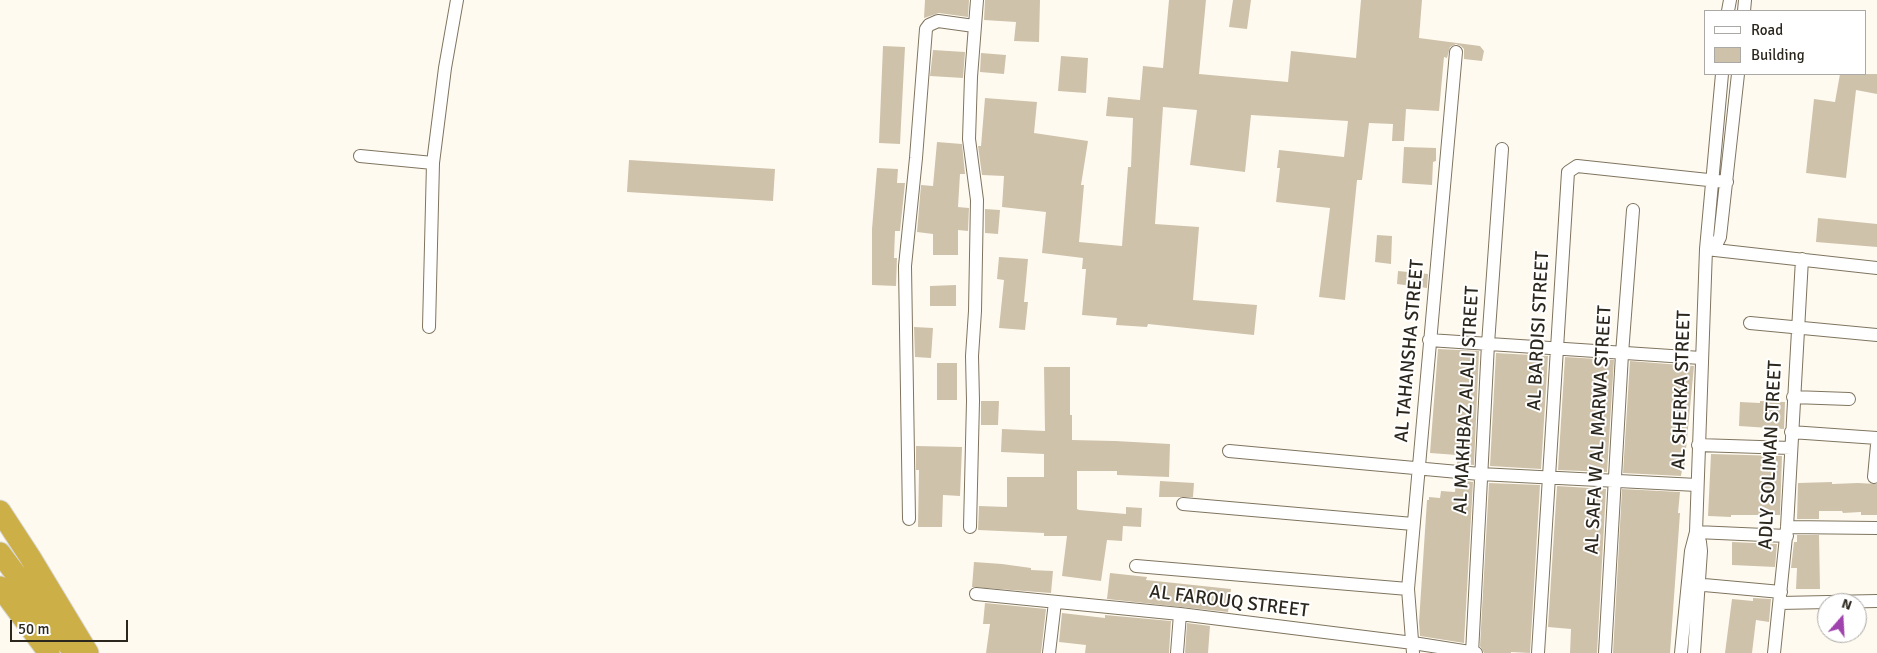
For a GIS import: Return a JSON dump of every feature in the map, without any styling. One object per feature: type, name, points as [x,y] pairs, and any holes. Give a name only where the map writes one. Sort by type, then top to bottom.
[{"type":"highway","points":[[0,512],[30,557],[88,653]]},
{"type":"highway","points":[[0,553],[74,653]]},
{"type":"highway","points":[[0,586],[48,653]]},
{"type":"highway","points":[[0,611],[48,653]]},
{"type":"street","points":[[428,327],[433,162],[445,68],[457,0]]},
{"type":"street","points":[[970,526],[973,401],[972,356],[975,311],[977,200],[969,139],[974,26],[977,0]]},
{"type":"street","points":[[909,519],[905,266],[926,29],[929,25],[938,21],[974,26]]},
{"type":"street","name":"AL TAHANSHA STREET","points":[[1413,648],[1408,589],[1456,52]]},
{"type":"street","name":"AL SHERKA STREET","points":[[1694,653],[1691,547],[1696,532],[1706,249],[1722,75]]},
{"type":"street","points":[[1706,249],[1717,243],[1720,237],[1738,75]]},
{"type":"street","name":"AL MAKHBAZ ALALI STREET","points":[[1474,653],[1480,474],[1502,149]]},
{"type":"street","points":[[360,156],[433,162]]},
{"type":"street","name":"AL BARDISI STREET","points":[[1538,653],[1568,172],[1578,166],[1727,182]]},
{"type":"street","name":"AL SAFA W AL MARWA STREET","points":[[1605,653],[1622,354],[1633,210]]},
{"type":"street","points":[[1706,249],[1877,268]]},
{"type":"street","name":"ADLY SOLIMAN STREET","points":[[1774,653],[1787,532],[1802,259]]},
{"type":"street","points":[[1750,323],[1877,335]]},
{"type":"street","points":[[1429,340],[1701,358]]},
{"type":"street","points":[[1793,397],[1848,399]]},
{"type":"street","points":[[1791,432],[1877,438]]},
{"type":"street","points":[[1698,445],[1791,448]]},
{"type":"street","points":[[1874,477],[1877,445]]},
{"type":"street","points":[[1228,451],[1480,474],[1697,485]]},
{"type":"street","points":[[1183,504],[1413,524]]},
{"type":"street","points":[[1696,532],[1787,532],[1877,528]]},
{"type":"street","points":[[1136,566],[1408,589]]},
{"type":"street","points":[[1693,584],[1781,597],[1877,601]]},
{"type":"street","name":"AL SHERKA STREET","points":[[1681,653],[1693,584]]},
{"type":"street","name":"AL FAROUQ STREET","points":[[976,594],[1180,614],[1413,648],[1474,653]]},
{"type":"street","points":[[1050,653],[1055,602]]},
{"type":"street","points":[[1178,653],[1180,614]]},
{"type":"building","points":[[925,0],[969,0],[968,17],[939,13],[924,18]]},
{"type":"building","points":[[985,0],[1040,0],[1039,42],[1014,41],[1016,22],[984,20]]},
{"type":"building","points":[[1169,0],[1206,0],[1199,74],[1288,82],[1291,51],[1356,58],[1361,0],[1422,0],[1419,38],[1480,46],[1484,51],[1482,61],[1464,59],[1464,49],[1461,46],[1456,44],[1450,47],[1447,58],[1444,57],[1439,111],[1406,109],[1404,141],[1392,141],[1393,124],[1369,123],[1362,180],[1357,180],[1345,300],[1319,297],[1330,208],[1276,202],[1280,168],[1277,168],[1279,150],[1344,157],[1348,121],[1251,115],[1245,172],[1190,165],[1197,110],[1163,107],[1155,224],[1199,227],[1193,300],[1257,305],[1254,335],[1148,324],[1147,327],[1116,325],[1117,318],[1082,315],[1086,269],[1082,269],[1083,258],[1042,253],[1046,212],[1002,207],[1004,176],[982,175],[978,146],[981,146],[985,98],[1037,102],[1034,133],[1088,141],[1081,185],[1084,185],[1079,242],[1122,246],[1128,167],[1131,167],[1133,118],[1106,116],[1108,97],[1140,100],[1143,66],[1163,68]]},
{"type":"building","points":[[1233,0],[1251,0],[1247,29],[1229,27]]},
{"type":"building","points":[[883,46],[905,47],[900,144],[879,143]]},
{"type":"building","points":[[933,50],[965,52],[963,78],[930,76]]},
{"type":"building","points":[[981,53],[1006,55],[1004,74],[980,72]]},
{"type":"building","points":[[1061,56],[1088,58],[1086,93],[1058,91]]},
{"type":"building","points":[[1877,74],[1877,94],[1856,90],[1846,178],[1806,173],[1814,99],[1835,102],[1840,75]]},
{"type":"building","points":[[937,142],[962,144],[965,174],[960,174],[958,207],[969,208],[968,231],[958,230],[958,255],[933,255],[933,234],[917,232],[921,185],[933,186]]},
{"type":"building","points":[[1404,147],[1436,148],[1432,185],[1402,183]]},
{"type":"building","points":[[629,160],[775,169],[773,201],[627,192]]},
{"type":"building","points":[[877,168],[898,169],[897,183],[905,183],[900,231],[895,231],[894,258],[897,258],[896,286],[872,285],[872,229]]},
{"type":"building","points":[[985,209],[1000,210],[998,234],[985,233]]},
{"type":"building","points":[[1818,218],[1877,224],[1877,247],[1816,242]]},
{"type":"building","points":[[1377,235],[1392,236],[1391,264],[1375,262]]},
{"type":"building","points":[[999,257],[1028,259],[1024,302],[1028,302],[1025,330],[999,328],[1004,280],[997,279]]},
{"type":"building","points":[[1398,271],[1428,274],[1427,288],[1397,284]]},
{"type":"building","points":[[956,285],[956,306],[930,306],[930,286]]},
{"type":"building","points":[[914,327],[933,328],[931,358],[915,357]]},
{"type":"building","points":[[1438,349],[1479,351],[1474,465],[1457,464],[1457,455],[1430,453]]},
{"type":"building","points":[[1496,353],[1548,356],[1541,469],[1490,466]]},
{"type":"building","points":[[1565,357],[1614,360],[1607,472],[1558,470]]},
{"type":"building","points":[[1630,361],[1694,366],[1684,470],[1682,470],[1681,476],[1623,473]]},
{"type":"building","points":[[937,363],[957,363],[957,400],[937,400]]},
{"type":"building","points":[[1044,367],[1070,367],[1072,440],[1170,444],[1169,477],[1117,475],[1117,471],[1077,471],[1077,509],[1126,514],[1126,507],[1142,508],[1141,527],[1123,526],[1122,541],[1107,540],[1101,581],[1062,576],[1067,536],[1044,536],[1044,533],[978,530],[979,506],[1007,507],[1007,477],[1044,477],[1044,454],[1001,452],[1002,429],[1045,431]]},
{"type":"building","points":[[981,401],[999,401],[998,425],[981,425]]},
{"type":"building","points":[[1760,401],[1785,402],[1784,429],[1739,426],[1740,402],[1760,403]]},
{"type":"building","points":[[916,446],[962,447],[960,496],[943,495],[942,527],[918,527],[919,470],[916,470]]},
{"type":"building","points":[[1711,454],[1782,456],[1780,515],[1708,516]]},
{"type":"building","points":[[1456,480],[1473,482],[1464,643],[1420,636],[1419,622],[1427,500],[1429,500],[1429,497],[1440,498],[1441,491],[1455,492]]},
{"type":"building","points":[[1160,481],[1194,483],[1193,497],[1159,497]]},
{"type":"building","points":[[1832,482],[1832,484],[1877,484],[1877,515],[1861,515],[1861,512],[1819,511],[1819,519],[1797,519],[1798,483]]},
{"type":"building","points":[[1489,483],[1540,485],[1530,653],[1484,653],[1480,646]]},
{"type":"building","points":[[1557,486],[1606,489],[1597,653],[1570,653],[1571,629],[1548,627]]},
{"type":"building","points":[[1622,489],[1680,492],[1670,653],[1613,653]]},
{"type":"building","points":[[1797,535],[1819,535],[1820,589],[1796,589],[1797,568],[1791,568],[1794,542],[1797,542]]},
{"type":"building","points":[[1732,542],[1777,544],[1775,567],[1732,565]]},
{"type":"building","points":[[974,562],[1053,571],[1051,593],[972,587]]},
{"type":"building","points":[[1110,573],[1147,577],[1146,580],[1231,589],[1228,612],[1107,599]]},
{"type":"building","points":[[1753,598],[1771,599],[1769,622],[1756,620],[1752,653],[1725,653],[1732,599],[1753,601]]},
{"type":"building","points":[[985,603],[1046,609],[1041,653],[986,653],[990,624],[983,624]]},
{"type":"building","points":[[1062,613],[1105,618],[1105,615],[1171,621],[1169,653],[1085,653],[1086,645],[1059,642]]},
{"type":"building","points":[[1187,623],[1210,626],[1208,653],[1185,653]]}]
